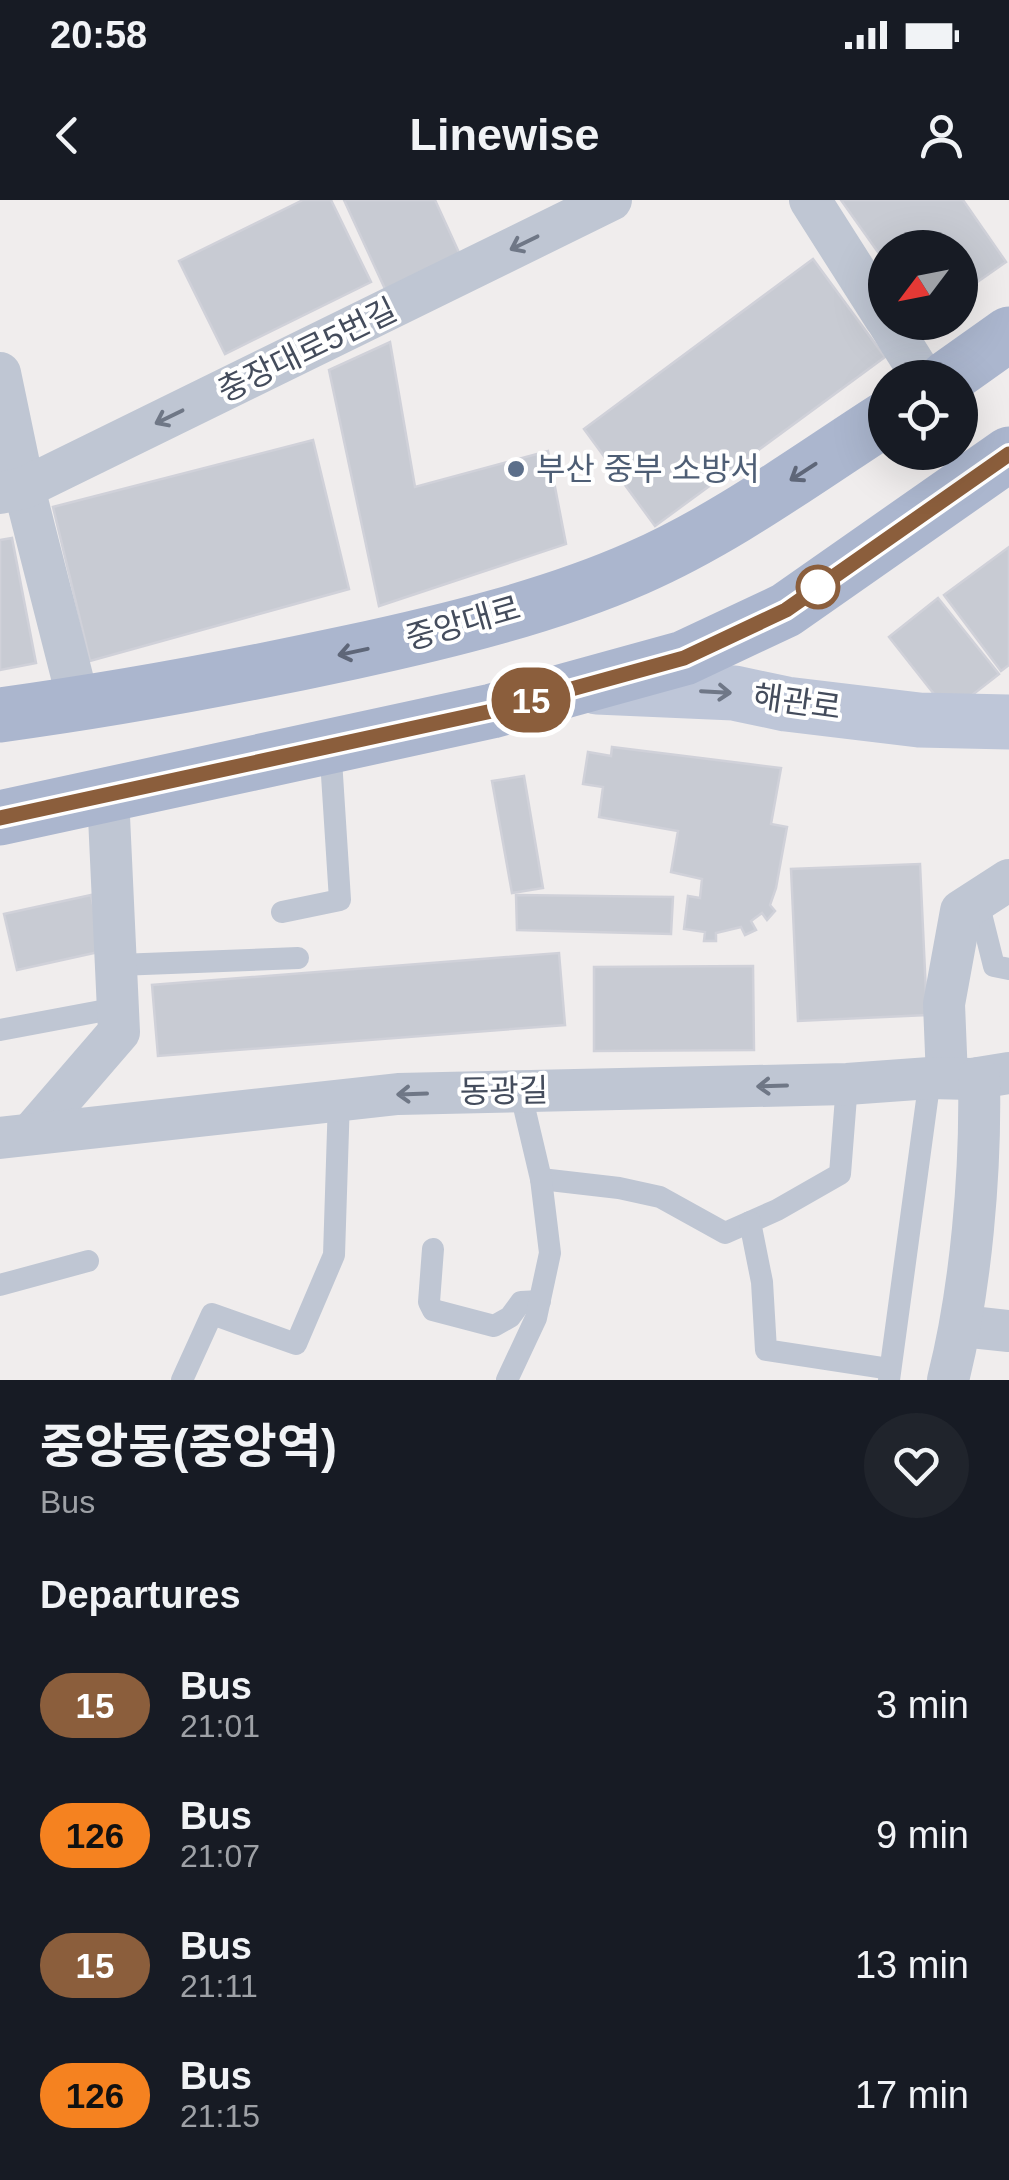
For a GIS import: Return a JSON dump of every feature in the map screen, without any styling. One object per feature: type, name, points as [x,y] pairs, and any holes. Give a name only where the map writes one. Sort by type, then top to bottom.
[{"type":"main road","points":[[972,360],[1009,334]]},
{"type":"main road","name":"중앙대로","points":[[0,714],[265,671],[448,631],[636,569],[721,526],[868,430]]},
{"type":"main road","points":[[0,818],[492,711],[684,658],[786,610],[1009,454]]},
{"type":"main road","name":"해관로","points":[[584,686],[734,693],[786,704],[919,720],[1009,722]]},
{"type":"street","name":"충장대로5번길","points":[[12,491],[612,200]]},
{"type":"street","points":[[810,200],[868,292]]},
{"type":"street","points":[[0,374],[12,491],[79,704]]},
{"type":"street","points":[[16,1136],[119,1032],[108,795]]},
{"type":"street","points":[[948,1380],[962,1326],[980,1126],[944,1004],[961,911],[993,891]]},
{"type":"street","name":"동광길","points":[[16,1136],[338,1099],[966,1077]]},
{"type":"street","points":[[962,1326],[1009,1331]]},
{"type":"lane","points":[[282,912],[340,900],[330,744]]},
{"type":"lane","points":[[993,891],[994,966],[1009,970]]},
{"type":"lane","points":[[118,965],[298,958]]},
{"type":"lane","points":[[0,1030],[118,1008]]},
{"type":"lane","points":[[750,1222],[762,1282],[766,1350],[890,1374],[966,1077]]},
{"type":"lane","points":[[541,1179],[660,1197],[725,1233],[840,1174],[847,1084]]},
{"type":"lane","points":[[507,1380],[536,1318],[550,1253],[541,1179],[520,1090]]},
{"type":"lane","points":[[182,1380],[212,1314],[296,1344],[334,1255],[338,1099]]},
{"type":"lane","points":[[433,1249],[429,1302],[433,1310],[494,1326],[510,1317],[521,1302],[540,1301]]},
{"type":"lane","points":[[0,1285],[88,1261]]},
{"type":"building","points":[[303,200],[331,200],[371,282],[225,354],[179,261]]},
{"type":"building","points":[[344,200],[435,200],[461,257],[386,291]]},
{"type":"building","points":[[841,200],[963,200],[1006,262],[978,281],[978,230],[868,230],[868,238]]},
{"type":"building","points":[[813,259],[868,334],[868,340],[873,340],[885,357],[868,360],[868,369],[655,526],[584,429]]},
{"type":"building","name":"부산 중부 소방서","points":[[390,342],[415,487],[548,451],[566,544],[379,606],[329,370]]},
{"type":"building","points":[[313,440],[349,589],[90,661],[53,507]]},
{"type":"building","points":[[12,538],[36,663],[0,670],[0,540]]},
{"type":"building","points":[[1009,547],[1009,665],[1001,671],[944,595]]},
{"type":"building","points":[[938,598],[999,674],[949,713],[889,637]]},
{"type":"building","points":[[612,747],[781,768],[771,824],[787,827],[770,905],[775,911],[767,920],[762,913],[751,921],[756,930],[745,935],[741,927],[716,933],[716,941],[704,941],[705,932],[684,929],[688,896],[700,898],[702,879],[671,872],[678,831],[599,817],[603,787],[583,784],[588,752],[611,756]]},
{"type":"building","points":[[524,776],[543,888],[512,893],[492,781]]},
{"type":"building","points":[[920,864],[927,1015],[798,1021],[791,869]]},
{"type":"building","points":[[91,895],[103,951],[17,970],[4,914]]},
{"type":"building","points":[[516,895],[673,897],[671,934],[517,930]]},
{"type":"building","points":[[559,953],[565,1025],[158,1056],[152,985]]},
{"type":"building","points":[[753,966],[754,1050],[594,1051],[594,967]]},
{"type":"bus line","name":"15","points":[[0,818],[492,711],[684,658],[786,610],[1009,454]]},
{"type":"place","name":"부산 중부 소방서","points":[[516,469]]}]
